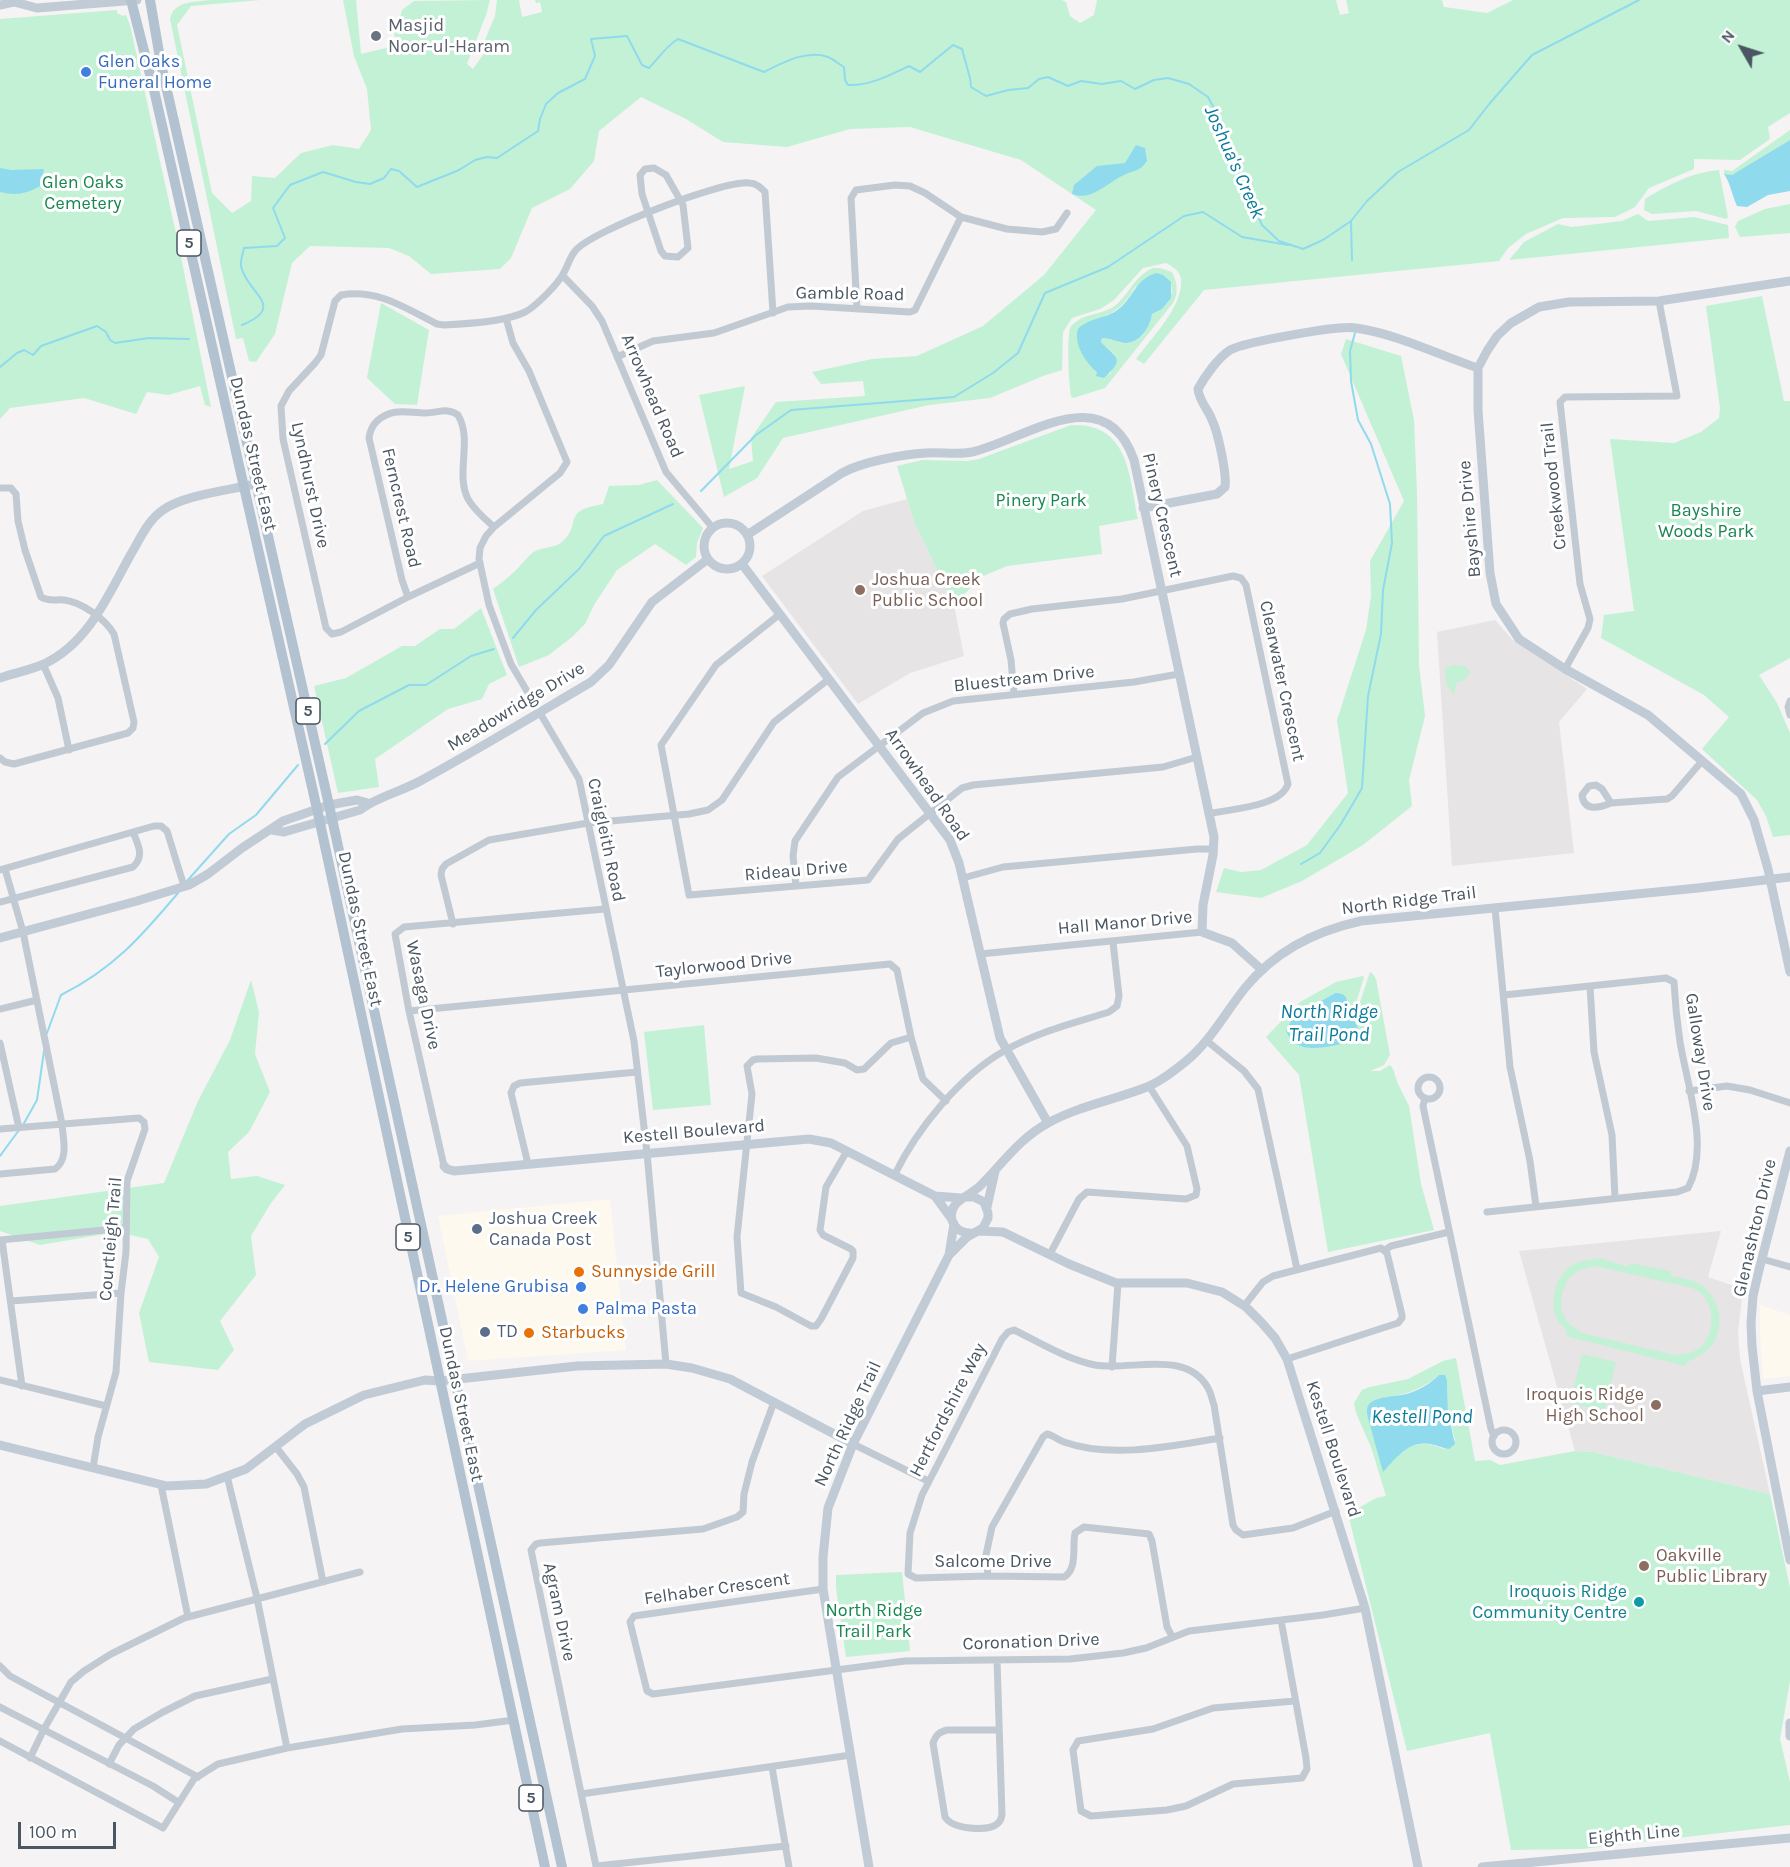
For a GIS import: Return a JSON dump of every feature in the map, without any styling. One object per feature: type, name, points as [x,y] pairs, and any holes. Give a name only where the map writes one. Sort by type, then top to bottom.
[{"type":"main road","name":"Dundas Street East","points":[[131,0],[154,90],[320,821],[545,1867]]},
{"type":"main road","name":"Dundas Street East","points":[[150,0],[161,64],[332,817],[562,1867]]},
{"type":"street","points":[[0,5],[17,1],[38,8],[137,0]]},
{"type":"street","points":[[654,168],[666,175],[680,200],[683,205],[688,248],[678,257],[665,256],[661,251],[642,194],[640,175],[645,169],[654,168]]},
{"type":"street","name":"Lyndhurst Drive","points":[[480,563],[408,597],[341,633],[332,634],[326,628],[283,439],[281,406],[289,391],[319,359],[335,301],[341,295],[379,296],[437,324],[444,325],[506,318],[527,311],[563,276],[577,249],[588,241],[648,212],[680,200],[724,185],[750,183],[759,186],[765,192],[773,313]]},
{"type":"street","points":[[857,309],[852,194],[856,190],[895,185],[910,186],[925,193],[961,217],[1007,230],[1042,232],[1056,229],[1067,213]]},
{"type":"street","name":"Gamble Road","points":[[617,357],[653,341],[714,333],[788,307],[910,312],[915,310],[961,217]]},
{"type":"street","name":"Arrowhead Road","points":[[563,276],[598,314],[666,472],[713,528]]},
{"type":"street","name":"Bayshire Drive","points":[[1770,880],[1755,820],[1741,794],[1648,715],[1565,669],[1519,639],[1496,604],[1487,538],[1478,410],[1478,368],[1490,345],[1503,330],[1521,316],[1539,307],[1569,302],[1659,301],[1790,281]]},
{"type":"street","name":"Creekwood Trail","points":[[1565,669],[1588,628],[1590,619],[1580,584],[1560,402],[1565,397],[1677,396],[1659,301]]},
{"type":"street","name":"Craigleith Road","points":[[506,318],[513,342],[538,391],[567,462],[560,473],[486,536],[480,548],[480,563],[489,605],[511,664],[576,771],[634,1041],[647,1153],[666,1364]]},
{"type":"street","points":[[1143,508],[1217,494],[1225,487],[1214,423],[1200,398],[1198,389],[1225,354],[1233,349],[1332,327],[1352,327],[1381,334],[1478,368]]},
{"type":"street","name":"Ferncrest Road","points":[[408,597],[369,438],[372,427],[381,417],[399,411],[426,413],[449,411],[458,415],[464,438],[465,493],[473,507],[494,527]]},
{"type":"street","name":"Pinery Crescent","points":[[747,535],[852,468],[913,454],[974,451],[1070,417],[1097,420],[1117,432],[1126,441],[1134,460],[1214,837],[1203,898],[1202,932]]},
{"type":"street","points":[[0,678],[43,664],[73,644],[96,617],[148,525],[168,506],[255,484]]},
{"type":"street","points":[[0,488],[11,488],[16,494],[22,541],[41,597],[48,600],[73,602],[110,627],[116,638],[134,725],[125,734],[14,764],[8,764],[0,758]]},
{"type":"street","points":[[732,524],[738,526],[747,535],[749,553],[742,564],[728,569],[720,568],[708,559],[705,553],[705,540],[713,528],[732,524]]},
{"type":"street","name":"Meadowridge Drive","points":[[272,830],[284,831],[360,810],[368,803],[400,792],[601,675],[650,604],[708,559]]},
{"type":"street","name":"Arrowhead Road","points":[[742,564],[930,812],[954,848],[999,1033],[1006,1050],[1048,1123]]},
{"type":"street","name":"Clearwater Crescent","points":[[1162,592],[1233,576],[1245,581],[1287,779],[1286,790],[1278,797],[1257,805],[1208,814]]},
{"type":"street","points":[[1014,694],[1011,660],[1003,623],[1007,615],[1032,609],[1162,592]]},
{"type":"street","points":[[674,815],[661,745],[716,664],[780,614]]},
{"type":"street","points":[[43,664],[58,698],[69,750]]},
{"type":"street","name":"Bluestream Drive","points":[[796,886],[793,856],[797,838],[838,777],[931,709],[953,701],[1134,682],[1179,674]]},
{"type":"street","points":[[453,924],[441,875],[444,865],[486,840],[588,823],[700,812],[717,805],[774,722],[829,679]]},
{"type":"street","points":[[1790,701],[1788,707],[1790,715]]},
{"type":"street","name":"Rideau Drive","points":[[674,815],[689,894],[868,880],[898,839],[962,788],[973,785],[1163,767],[1197,757]]},
{"type":"street","points":[[1611,803],[1667,799],[1702,761]]},
{"type":"street","name":"Meadowridge Drive","points":[[0,938],[184,886],[208,874],[283,821],[329,805],[357,800],[368,803]]},
{"type":"street","points":[[0,1174],[55,1169],[61,1165],[64,1156],[62,1124],[23,932],[14,898],[2,869],[154,826],[161,826],[167,831],[184,886]]},
{"type":"street","points":[[0,902],[133,867],[137,864],[141,852],[133,832]]},
{"type":"street","points":[[963,878],[1003,867],[1213,849]]},
{"type":"street","name":"North Ridge Trail","points":[[962,1198],[974,1192],[1020,1143],[1048,1123],[1069,1113],[1149,1086],[1185,1062],[1207,1041],[1245,988],[1262,970],[1300,942],[1339,926],[1361,921],[1790,877]]},
{"type":"street","points":[[1770,880],[1790,970]]},
{"type":"street","points":[[1495,908],[1510,1067],[1530,1161],[1536,1206]]},
{"type":"street","name":"Wasaga Drive","points":[[444,1166],[409,1011],[395,934],[404,927],[605,909]]},
{"type":"street","name":"Hall Manor Drive","points":[[980,954],[1202,932],[1232,943],[1262,970]]},
{"type":"street","points":[[895,1174],[918,1135],[946,1101],[988,1060],[1042,1033],[1109,1012],[1117,1006],[1119,996],[1113,942]]},
{"type":"street","name":"Taylorwood Drive","points":[[409,1011],[890,964],[897,970],[911,1037],[923,1079],[946,1101]]},
{"type":"street","name":"Galloway Drive","points":[[1504,995],[1666,978],[1674,982],[1680,1041],[1698,1134],[1693,1174],[1688,1188],[1677,1192],[1616,1198]]},
{"type":"street","points":[[1487,1212],[1616,1198],[1612,1135],[1594,1052],[1590,986]]},
{"type":"street","points":[[0,1009],[37,1000]]},
{"type":"street","points":[[846,1151],[826,1187],[820,1230],[823,1235],[851,1249],[854,1255],[816,1326],[812,1326],[776,1307],[741,1293],[737,1238],[752,1094],[747,1066],[753,1060],[796,1057],[845,1063],[857,1070],[864,1069],[885,1047],[911,1037]]},
{"type":"street","points":[[1207,1041],[1244,1071],[1258,1089],[1297,1269]]},
{"type":"street","points":[[0,1043],[19,1128]]},
{"type":"street","points":[[528,1164],[511,1093],[516,1084],[637,1072]]},
{"type":"street","points":[[1050,1254],[1079,1199],[1087,1192],[1186,1199],[1196,1195],[1197,1190],[1187,1146],[1149,1086]]},
{"type":"street","points":[[1689,1091],[1727,1086],[1750,1090],[1790,1103]]},
{"type":"street","points":[[1425,1098],[1423,1106],[1494,1436]]},
{"type":"street","name":"Courtleigh Trail","points":[[0,1129],[139,1118],[144,1122],[145,1129],[128,1181],[126,1252],[116,1372],[98,1437],[93,1468]]},
{"type":"street","name":"Kestell Boulevard","points":[[444,1166],[454,1171],[809,1139],[831,1143],[935,1196],[962,1198]]},
{"type":"street","name":"Glenashton Drive","points":[[1790,1151],[1753,1296],[1751,1323],[1757,1391],[1790,1560]]},
{"type":"street","points":[[988,1210],[979,1199],[968,1196],[962,1198],[953,1208],[953,1221],[962,1232],[976,1232],[986,1223],[988,1210],[994,1171]]},
{"type":"street","name":"Kestell Boulevard","points":[[935,1196],[953,1221]]},
{"type":"street","name":"Kestell Boulevard","points":[[988,1210],[1003,1232]]},
{"type":"street","name":"North Ridge Trail","points":[[869,1867],[824,1589],[823,1557],[828,1508],[853,1444],[949,1255],[953,1221]]},
{"type":"street","points":[[22,1386],[1,1240],[125,1228]]},
{"type":"street","name":"North Ridge Trail","points":[[949,1255],[976,1232]]},
{"type":"street","name":"Kestell Boulevard","points":[[976,1232],[1003,1232],[1118,1283],[1187,1283],[1222,1292],[1244,1306],[1275,1338],[1287,1359],[1365,1608],[1418,1867]]},
{"type":"street","points":[[1385,1250],[1391,1246],[1449,1232]]},
{"type":"street","points":[[1244,1306],[1267,1279],[1370,1250],[1381,1248],[1385,1250],[1389,1256],[1402,1316],[1401,1321],[1287,1359]]},
{"type":"street","points":[[1762,1259],[1790,1267]]},
{"type":"street","points":[[1112,1367],[1118,1283]]},
{"type":"street","points":[[11,1301],[121,1293]]},
{"type":"street","name":"Hertfordshire Way","points":[[908,1574],[910,1533],[928,1481],[1002,1339],[1008,1332],[1015,1330],[1066,1356],[1096,1365],[1112,1367],[1175,1364],[1196,1374],[1208,1387],[1214,1405],[1233,1525],[1243,1535],[1293,1528],[1336,1511]]},
{"type":"street","points":[[0,1445],[161,1485],[206,1484],[246,1469],[305,1424],[364,1395],[425,1380],[440,1381],[577,1366],[666,1364],[692,1368],[730,1379],[928,1481]]},
{"type":"street","points":[[0,1380],[106,1406]]},
{"type":"street","points":[[1757,1391],[1790,1387]]},
{"type":"street","name":"Agram Drive","points":[[596,1866],[532,1547],[540,1543],[703,1529],[737,1517],[743,1512],[744,1494],[752,1462],[774,1402]]},
{"type":"street","points":[[988,1576],[986,1555],[992,1527],[1037,1447],[1047,1434],[1063,1442],[1100,1449],[1172,1447],[1220,1438]]},
{"type":"street","points":[[276,1447],[304,1486],[323,1582]]},
{"type":"street","points":[[227,1476],[257,1598],[287,1748]]},
{"type":"street","points":[[161,1485],[188,1617]]},
{"type":"street","name":"Salcome Drive","points":[[908,1574],[916,1578],[1064,1577],[1072,1568],[1075,1533],[1084,1527],[1149,1534],[1167,1627],[1172,1636]]},
{"type":"street","points":[[30,1758],[58,1702],[71,1682],[84,1671],[146,1636],[188,1617],[360,1572]]},
{"type":"street","name":"Felhaber Crescent","points":[[824,1589],[637,1615],[632,1617],[630,1622],[645,1687],[650,1693],[837,1670]]},
{"type":"street","name":"Coronation Drive","points":[[837,1670],[904,1660],[1070,1659],[1123,1653],[1146,1648],[1172,1636],[1209,1628],[1365,1608]]},
{"type":"street","points":[[1281,1620],[1307,1769],[1302,1778],[1233,1784],[1186,1806],[1167,1810],[1091,1816],[1081,1811],[1073,1750],[1078,1741],[1153,1729],[1213,1708],[1295,1701]]},
{"type":"street","points":[[997,1660],[1002,1815],[1001,1820],[991,1827],[953,1825],[945,1816],[933,1743],[935,1736],[947,1730],[999,1730]]},
{"type":"street","points":[[1,1670],[198,1777]]},
{"type":"street","points":[[109,1764],[119,1744],[134,1729],[195,1696],[272,1679]]},
{"type":"street","points":[[0,1707],[153,1786],[178,1802]]},
{"type":"street","points":[[0,1742],[163,1828],[178,1802],[198,1777],[218,1764],[287,1748],[402,1729],[475,1725],[514,1720]]},
{"type":"street","points":[[1790,1723],[1790,1736]]},
{"type":"street","points":[[581,1794],[851,1755]]},
{"type":"street","points":[[772,1767],[789,1867]]},
{"type":"street","name":"Eighth Line","points":[[1482,1867],[1790,1838]]},
{"type":"street","points":[[596,1866],[786,1846]]},
{"type":"shaded area","name":"Joshua Creek Public School","points":[[907,499],[914,522],[954,605],[964,656],[910,673],[858,704],[762,576],[863,511]]},
{"type":"shaded area","points":[[1495,620],[1512,639],[1587,689],[1559,722],[1574,853],[1452,866],[1437,632]]},
{"type":"shaded area","points":[[610,1199],[626,1350],[468,1361],[438,1216]]},
{"type":"shaded area","name":"Iroquois Ridge High School","points":[[1721,1231],[1708,1277],[1743,1289],[1738,1331],[1740,1359],[1770,1494],[1593,1452],[1575,1451],[1519,1251]]},
{"type":"shaded area","points":[[1760,1305],[1790,1315],[1790,1376],[1763,1379]]},
{"type":"green space","points":[[212,0],[260,0],[191,6],[177,25],[212,193],[232,213],[251,201],[252,176],[275,178],[301,153],[333,145],[359,149],[371,130],[367,89],[354,56],[343,0],[356,0],[361,54],[386,48],[396,42],[392,22],[400,18],[402,10],[414,1],[490,0],[467,64],[473,69],[485,52],[482,47],[495,16],[497,0],[519,0],[522,17],[542,12],[540,2],[536,3],[535,0],[1062,0],[1066,2],[1070,16],[1080,23],[1094,15],[1097,0],[1336,0],[1340,15],[1349,13],[1346,0],[1442,0],[1444,7],[1487,13],[1513,0],[1790,0],[1790,113],[1768,127],[1770,139],[1740,160],[1694,159],[1694,169],[1649,188],[1635,207],[1615,217],[1563,218],[1526,234],[1508,248],[1499,261],[1204,290],[1144,364],[1136,359],[1172,311],[1181,289],[1181,279],[1178,271],[1166,263],[1143,268],[1114,300],[1100,309],[1072,318],[1063,332],[1062,370],[990,398],[929,405],[783,438],[757,478],[724,497],[699,395],[745,386],[729,469],[753,461],[751,438],[776,402],[865,396],[863,381],[821,384],[812,372],[872,359],[917,356],[983,326],[1044,275],[1096,210],[1021,160],[910,127],[850,129],[787,147],[723,142],[686,119],[641,97],[599,131],[594,161],[570,189],[532,208],[511,258],[500,269],[431,274],[409,256],[389,248],[310,246],[292,263],[275,334],[256,362],[249,361],[243,338],[236,339],[170,19],[172,13],[181,5]]},
{"type":"green space","name":"Glen Oaks Cemetery","points":[[117,10],[117,13],[126,15],[130,25],[179,247],[211,407],[205,405],[200,386],[168,395],[147,392],[136,414],[84,398],[10,408],[0,419],[0,19]]},
{"type":"green space","points":[[1790,130],[1790,140],[1732,176],[1724,174],[1724,170],[1732,171]]},
{"type":"green space","points":[[1719,170],[1728,217],[1726,219],[1696,211],[1652,214],[1644,210],[1645,199],[1662,189],[1690,176]]},
{"type":"green space","points":[[1790,204],[1790,233],[1740,237],[1735,227],[1738,221],[1765,209]]},
{"type":"green space","points":[[1638,214],[1648,221],[1694,217],[1728,225],[1729,238],[1509,260],[1524,242],[1558,224],[1572,227],[1622,221]]},
{"type":"green space","points":[[1160,268],[1172,272],[1177,288],[1173,303],[1105,388],[1073,398],[1070,390],[1068,360],[1071,326],[1082,318],[1113,307],[1147,271]],"holes":[[[1171,282],[1172,292],[1162,309],[1152,314],[1147,328],[1136,340],[1127,343],[1102,338],[1101,342],[1114,354],[1111,373],[1105,376],[1097,372],[1084,324],[1114,312],[1135,287]]]},
{"type":"green space","name":"Bayshire Woods Park","points":[[1762,296],[1784,401],[1790,401],[1790,658],[1759,675],[1777,703],[1790,733],[1790,835],[1773,837],[1766,816],[1757,800],[1702,749],[1729,717],[1704,695],[1601,638],[1604,615],[1634,611],[1610,439],[1674,443],[1701,432],[1719,418],[1720,408],[1706,306]]},
{"type":"green space","points":[[381,303],[429,330],[417,405],[395,404],[367,378]]},
{"type":"green space","points":[[1346,339],[1401,356],[1414,420],[1419,665],[1425,716],[1409,780],[1412,806],[1363,845],[1302,881],[1261,898],[1216,892],[1224,868],[1241,872],[1261,870],[1307,845],[1348,793],[1337,720],[1366,630],[1371,596],[1370,561],[1404,501],[1341,354]]},
{"type":"green space","name":"Pinery Park","points":[[1071,425],[1090,427],[1105,433],[1115,442],[1128,469],[1138,519],[1099,526],[1102,554],[1007,566],[981,577],[954,605],[914,522],[897,466],[922,460],[979,459]]},
{"type":"green space","points":[[657,480],[703,528],[697,543],[696,557],[686,565],[655,544],[617,570],[594,605],[585,624],[572,637],[549,655],[519,667],[493,589],[518,569],[529,555],[562,542],[581,510],[603,504],[609,486],[639,485]]},
{"type":"green space","points":[[481,608],[507,675],[489,684],[482,699],[448,709],[375,759],[379,787],[338,793],[314,686],[346,678],[402,646],[415,646],[440,629],[454,629]]},
{"type":"green space","points":[[1452,665],[1464,666],[1471,672],[1464,680],[1457,682],[1454,694],[1445,676],[1445,669]]},
{"type":"green space","points":[[1370,972],[1376,979],[1390,1055],[1384,1065],[1370,1071],[1380,1071],[1390,1065],[1409,1106],[1421,1184],[1434,1230],[1328,1252],[1299,1075],[1266,1037],[1300,1002],[1336,982],[1363,976],[1353,1013],[1356,1014]],"holes":[[[1334,993],[1347,999],[1350,1012],[1358,1025],[1292,1019]]]},
{"type":"green space","points":[[251,980],[259,1012],[255,1054],[270,1092],[249,1132],[228,1152],[231,1179],[257,1176],[285,1185],[251,1236],[256,1275],[220,1321],[234,1350],[218,1370],[149,1362],[139,1313],[159,1257],[148,1239],[117,1232],[40,1245],[0,1231],[0,1206],[164,1183],[198,1101],[230,1040]]},
{"type":"green space","points":[[704,1025],[711,1105],[653,1110],[644,1032]]},
{"type":"green space","points":[[1600,1258],[1628,1267],[1629,1263],[1671,1271],[1671,1276],[1693,1281],[1705,1288],[1715,1301],[1719,1317],[1718,1333],[1710,1347],[1687,1362],[1685,1366],[1566,1336],[1567,1332],[1554,1311],[1557,1284],[1571,1266]],"holes":[[[1595,1266],[1696,1290],[1708,1302],[1711,1317],[1709,1333],[1702,1346],[1693,1352],[1675,1355],[1582,1333],[1568,1323],[1561,1309],[1562,1293],[1568,1279],[1579,1270]]]},
{"type":"green space","points":[[1582,1354],[1616,1362],[1602,1420],[1591,1418],[1593,1408],[1570,1403]]},
{"type":"green space","points":[[1456,1358],[1475,1461],[1490,1460],[1500,1465],[1575,1451],[1593,1452],[1770,1494],[1790,1588],[1790,1681],[1780,1739],[1790,1782],[1790,1825],[1582,1849],[1511,1850],[1490,1733],[1407,1751],[1348,1514],[1376,1498],[1386,1496],[1354,1403],[1362,1390],[1408,1379],[1443,1361]],"holes":[[[1439,1375],[1447,1380],[1448,1413],[1455,1440],[1444,1449],[1420,1444],[1409,1447],[1398,1455],[1377,1399],[1410,1392]]]},
{"type":"green space","name":"North Ridge Trail Park","points":[[902,1572],[910,1651],[846,1657],[836,1575]]},
{"type":"water","points":[[1790,140],[1790,191],[1768,195],[1747,207],[1737,206],[1724,174],[1732,175]]},
{"type":"water","points":[[1136,145],[1145,148],[1147,161],[1141,167],[1093,193],[1079,196],[1072,194],[1074,185],[1097,166],[1125,163]]},
{"type":"water","points":[[0,168],[44,169],[40,186],[30,191],[10,194],[0,192]]},
{"type":"water","points":[[1157,273],[1171,282],[1171,298],[1162,309],[1152,314],[1147,329],[1135,341],[1125,343],[1102,338],[1101,342],[1115,356],[1117,363],[1104,378],[1096,376],[1097,372],[1089,364],[1079,347],[1078,329],[1086,323],[1116,311],[1139,284]]},
{"type":"water","name":"North Ridge Trail Pond","points":[[1335,993],[1340,993],[1347,999],[1350,1013],[1358,1028],[1358,1035],[1351,1042],[1314,1048],[1297,1044],[1291,1039],[1286,1030],[1298,1013],[1298,1007],[1301,1006],[1305,1010]]},
{"type":"water","name":"Kestell Pond","points":[[1439,1375],[1445,1375],[1447,1380],[1448,1413],[1455,1444],[1449,1449],[1422,1443],[1409,1447],[1383,1472],[1368,1418],[1369,1404],[1381,1398],[1415,1391]]},
{"type":"waterway","name":"Joshua's Creek","points":[[242,325],[262,312],[263,305],[261,298],[244,276],[241,266],[244,248],[277,246],[285,238],[273,208],[290,185],[323,172],[370,184],[384,178],[391,169],[399,171],[417,187],[459,170],[475,160],[487,157],[497,158],[538,131],[546,104],[558,93],[585,79],[595,56],[591,39],[627,36],[642,65],[649,68],[678,39],[764,72],[795,58],[820,55],[844,67],[845,80],[848,85],[872,82],[909,66],[920,72],[953,45],[962,49],[971,87],[986,96],[1028,88],[1039,79],[1048,77],[1068,86],[1081,81],[1102,84],[1121,81],[1135,89],[1154,80],[1168,78],[1189,84],[1208,97],[1217,114],[1227,147],[1262,225],[1279,241],[1303,249],[1323,240],[1351,221],[1367,201],[1398,172],[1469,130],[1532,55],[1639,0]]},
{"type":"waterway","points":[[701,491],[756,435],[791,410],[954,397],[993,373],[1018,353],[1045,293],[1108,267],[1184,216],[1203,212],[1242,237],[1288,245]]},
{"type":"waterway","points":[[1351,221],[1352,260]]},
{"type":"waterway","points":[[0,367],[24,350],[33,355],[41,346],[97,326],[106,332],[110,340],[115,343],[149,338],[189,339]]},
{"type":"waterway","points":[[1301,864],[1320,853],[1341,824],[1362,788],[1368,696],[1381,634],[1383,590],[1392,543],[1390,504],[1371,444],[1358,420],[1351,381],[1350,351],[1355,333]]},
{"type":"waterway","points":[[513,638],[536,610],[579,569],[604,536],[673,504]]},
{"type":"waterway","points":[[325,744],[359,711],[409,685],[426,685],[471,656],[494,649]]},
{"type":"waterway","points":[[187,881],[229,834],[256,815],[298,765]]},
{"type":"waterway","points":[[47,1033],[61,995],[96,974],[125,951],[178,893]]},
{"type":"waterway","points":[[23,1125],[37,1100],[44,1051]]},
{"type":"waterway","points":[[0,1156],[19,1130]]},
{"type":"place","name":"Masjid Noor-ul-Haram","points":[[376,36]]},
{"type":"place","name":"Glen Oaks Funeral Home","points":[[86,72]]},
{"type":"place","name":"Joshua Creek Public School","points":[[860,590]]},
{"type":"place","name":"Joshua Creek Canada Post","points":[[477,1229]]},
{"type":"place","name":"Sunnyside Grill","points":[[579,1272]]},
{"type":"place","name":"Dr. Helene Grubisa","points":[[581,1287]]},
{"type":"place","name":"Palma Pasta","points":[[583,1309]]},
{"type":"place","name":"TD","points":[[485,1332]]},
{"type":"place","name":"Starbucks","points":[[529,1333]]},
{"type":"place","name":"Iroquois Ridge High School","points":[[1656,1405]]},
{"type":"place","name":"Oakville Public Library","points":[[1644,1566]]},
{"type":"place","name":"Iroquois Ridge Community Centre","points":[[1639,1602]]}]
